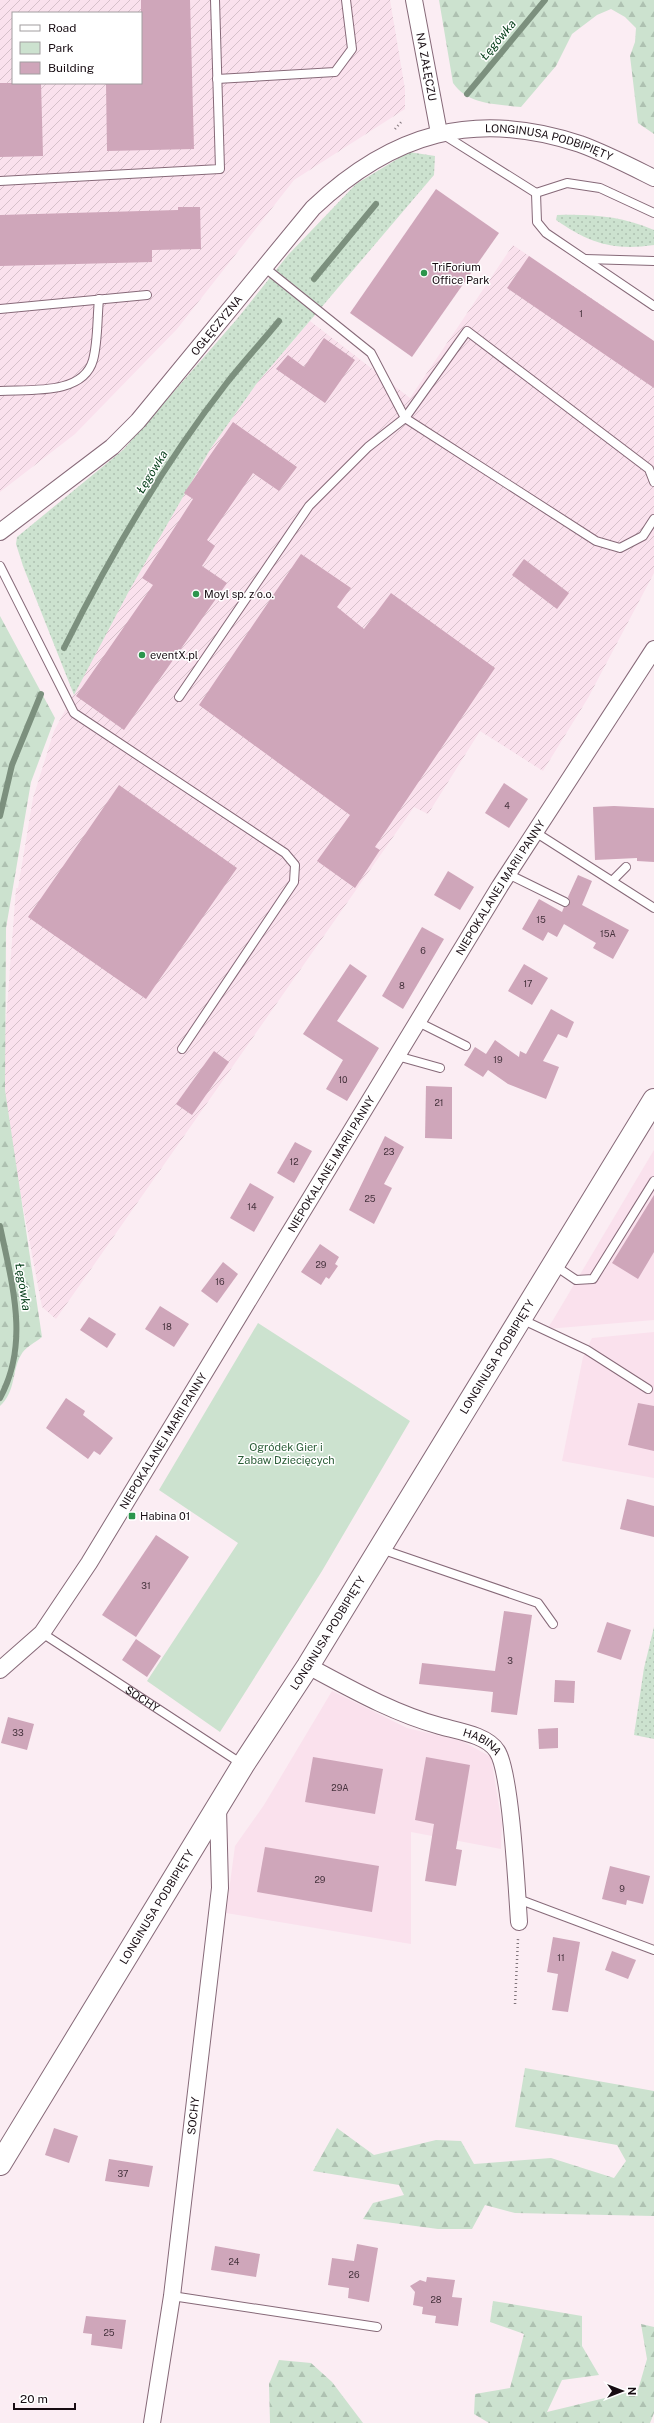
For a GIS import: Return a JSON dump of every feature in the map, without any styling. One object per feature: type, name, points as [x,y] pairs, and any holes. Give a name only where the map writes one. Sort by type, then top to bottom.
[{"type":"street","name":"NA ZAŁĘCZU","points":[[414,0],[440,132]]},
{"type":"street","name":"LONGINUSA PODBIPIĘTY","points":[[440,132],[479,129],[529,131],[580,144],[654,178]]},
{"type":"street","name":"OGŁĘCZYZNA","points":[[0,532],[112,447],[138,421],[313,208],[333,189],[378,158],[440,132]]},
{"type":"street","name":"NIEPOKALANEJ MARII PANNY","points":[[0,1670],[42,1633],[89,1563],[508,874],[654,649]]},
{"type":"street","name":"LONGINUSA PODBIPIĘTY","points":[[0,2164],[243,1765],[308,1666],[653,1104]]},
{"type":"street","name":"HABINA","points":[[308,1666],[393,1710],[481,1739],[497,1751],[506,1784],[519,1922]]},
{"type":"street","name":"SOCHY","points":[[152,2423],[172,2296],[220,1888],[218,1808]]},
{"type":"lane","points":[[0,180],[220,169],[215,0]]},
{"type":"lane","points":[[218,79],[335,72],[352,50],[346,0]]},
{"type":"lane","points":[[440,132],[536,193],[568,183],[600,188],[654,213]]},
{"type":"lane","points":[[536,193],[537,222],[546,233],[654,306]]},
{"type":"lane","points":[[584,258],[654,261]]},
{"type":"lane","points":[[264,267],[371,353],[405,418],[596,541],[620,548],[643,536],[654,519]]},
{"type":"lane","points":[[0,309],[147,294]]},
{"type":"lane","points":[[0,391],[60,387],[80,379],[92,361],[99,299]]},
{"type":"lane","points":[[179,697],[309,506],[368,447],[405,418],[467,331],[649,469],[654,482]]},
{"type":"lane","points":[[0,566],[74,713],[285,853],[295,865],[294,882],[182,1049]]},
{"type":"lane","points":[[536,832],[613,880],[654,908]]},
{"type":"lane","points":[[613,880],[626,867]]},
{"type":"lane","points":[[508,874],[566,902]]},
{"type":"lane","points":[[418,1022],[466,1046]]},
{"type":"lane","points":[[397,1056],[440,1068]]},
{"type":"lane","points":[[553,1265],[576,1280],[593,1279],[654,1181]]},
{"type":"lane","points":[[521,1319],[587,1350],[648,1389]]},
{"type":"lane","points":[[380,1549],[538,1603],[553,1624]]},
{"type":"lane","name":"SOCHY","points":[[42,1633],[243,1765]]},
{"type":"lane","points":[[518,1899],[654,1950]]},
{"type":"lane","points":[[172,2296],[377,2327]]},
{"type":"path","points":[[515,2004],[519,1922]]},
{"type":"shaded area","points":[[0,0],[390,0],[405,89],[405,109],[294,180],[177,329],[75,434],[0,492]]},
{"type":"shaded area","points":[[513,245],[654,341],[654,573],[588,698],[543,771],[480,731],[428,814],[414,807],[56,1319],[42,1307],[3,1101],[4,1048],[16,888],[18,888],[33,798],[54,731],[129,591],[211,448],[257,383],[310,321],[410,398]]},
{"type":"shaded area","points":[[654,1150],[654,1320],[547,1329],[553,1320]]},
{"type":"shaded area","points":[[654,1332],[654,1478],[562,1461],[583,1357],[592,1338]]},
{"type":"shaded area","points":[[332,1691],[407,1728],[462,1741],[491,1757],[502,1824],[501,1849],[411,1832],[411,1944],[226,1913],[235,1846],[264,1805]]},
{"type":"green space","points":[[439,0],[654,0],[654,134],[638,123],[630,56],[635,42],[636,28],[625,17],[611,9],[597,15],[572,34],[556,66],[521,107],[493,104],[475,99],[467,96],[453,83]]},
{"type":"green space","points":[[409,152],[435,156],[434,175],[257,383],[211,448],[129,591],[74,695],[23,566],[16,544],[17,537],[123,450],[237,319],[288,255],[356,184]]},
{"type":"green space","points":[[557,215],[606,217],[642,225],[654,230],[654,245],[626,247],[614,246],[591,240],[556,220]]},
{"type":"green space","points":[[0,616],[55,718],[31,782],[6,928],[5,1090],[42,1337],[23,1352],[16,1367],[9,1394],[0,1406]]},
{"type":"green space","name":"Ogródek Gier i Zabaw Dziecięcych","points":[[258,1323],[410,1421],[322,1571],[220,1732],[147,1681],[238,1543],[159,1490]]},
{"type":"green space","points":[[654,1627],[654,1739],[634,1735],[644,1668]]},
{"type":"green space","points":[[525,2068],[654,2091],[654,2216],[515,2213],[485,2205],[472,2229],[438,2229],[363,2219],[373,2203],[404,2195],[399,2185],[313,2171],[337,2128],[374,2155],[436,2140],[461,2141],[474,2164],[551,2158],[614,2178],[626,2161],[617,2145],[515,2127]]},
{"type":"green space","points":[[493,2301],[582,2316],[582,2346],[599,2375],[562,2380],[547,2412],[638,2390],[647,2359],[641,2324],[654,2327],[654,2413],[650,2423],[489,2423],[474,2414],[475,2394],[510,2388],[524,2334],[490,2322]]},
{"type":"green space","points":[[279,2360],[311,2363],[332,2382],[363,2423],[270,2423],[269,2384]]},
{"type":"building","points":[[141,0],[190,0],[194,149],[107,151],[106,84],[142,84]]},
{"type":"building","points":[[0,83],[41,84],[43,156],[0,157]]},
{"type":"building","name":"TriForium Office Park","points":[[436,189],[499,233],[412,357],[350,313]]},
{"type":"building","points":[[178,207],[200,207],[201,249],[152,250],[152,262],[0,266],[0,215],[178,210]]},
{"type":"building","points":[[529,256],[654,341],[654,388],[507,288]]},
{"type":"building","points":[[324,338],[355,360],[325,403],[276,369],[288,355],[304,367]]},
{"type":"building","points":[[233,422],[297,467],[279,491],[253,473],[207,540],[215,546],[202,566],[227,583],[124,730],[76,696],[153,585],[142,578],[193,499],[184,493]]},
{"type":"building","points":[[301,554],[351,588],[337,607],[364,629],[391,593],[495,668],[375,847],[380,850],[355,888],[317,861],[350,815],[199,705]]},
{"type":"building","points":[[524,559],[569,593],[557,609],[512,575]]},
{"type":"building","points":[[504,783],[528,799],[509,828],[485,813]]},
{"type":"building","points":[[119,785],[237,868],[146,999],[28,917]]},
{"type":"building","points":[[614,806],[654,808],[654,862],[637,861],[637,858],[595,860],[593,807]]},
{"type":"building","points":[[448,871],[474,887],[460,910],[434,895]]},
{"type":"building","points":[[578,875],[592,881],[582,905],[629,930],[613,959],[593,948],[596,943],[564,924],[557,937],[548,932],[543,941],[522,929],[539,899],[562,912],[564,907],[568,906],[570,902],[568,897]]},
{"type":"building","points":[[422,927],[444,939],[403,1009],[382,996]]},
{"type":"building","points":[[350,964],[367,976],[337,1021],[379,1048],[347,1101],[326,1089],[343,1060],[303,1034]]},
{"type":"building","points":[[524,964],[548,978],[532,1005],[508,991]]},
{"type":"building","points":[[551,1009],[574,1022],[567,1038],[558,1034],[543,1061],[559,1067],[546,1099],[508,1084],[488,1070],[483,1077],[464,1065],[475,1047],[486,1054],[495,1040],[519,1057],[520,1051],[526,1054]]},
{"type":"building","points":[[214,1051],[229,1062],[192,1115],[176,1104]]},
{"type":"building","points":[[426,1086],[452,1087],[452,1139],[425,1138]]},
{"type":"building","points":[[385,1136],[404,1147],[384,1184],[392,1188],[374,1224],[349,1210]]},
{"type":"building","points":[[295,1142],[312,1151],[294,1183],[277,1173]]},
{"type":"building","points":[[250,1183],[274,1197],[254,1232],[230,1218]]},
{"type":"building","points":[[654,1195],[654,1252],[638,1279],[612,1263]]},
{"type":"building","points":[[320,1244],[339,1257],[335,1264],[338,1266],[329,1279],[326,1277],[321,1285],[301,1272]]},
{"type":"building","points":[[223,1262],[238,1274],[217,1303],[201,1291]]},
{"type":"building","points":[[160,1306],[189,1324],[174,1347],[145,1329]]},
{"type":"building","points":[[89,1317],[116,1334],[107,1348],[80,1330]]},
{"type":"building","points":[[66,1398],[85,1411],[83,1415],[113,1438],[100,1455],[94,1451],[88,1459],[46,1428]]},
{"type":"building","points":[[638,1403],[654,1406],[654,1451],[628,1445]]},
{"type":"building","points":[[627,1499],[654,1506],[654,1537],[620,1529]]},
{"type":"building","points":[[156,1535],[189,1557],[136,1637],[102,1615]]},
{"type":"building","points":[[504,1611],[532,1615],[517,1715],[491,1712],[493,1692],[419,1684],[422,1663],[495,1671]]},
{"type":"building","points":[[607,1622],[631,1630],[621,1660],[597,1652]]},
{"type":"building","points":[[136,1639],[161,1656],[147,1677],[122,1660]]},
{"type":"building","points":[[555,1680],[575,1681],[574,1703],[554,1702]]},
{"type":"building","points":[[8,1717],[34,1724],[27,1750],[1,1743]]},
{"type":"building","points":[[558,1728],[558,1748],[539,1749],[538,1729]]},
{"type":"building","points":[[313,1757],[383,1769],[375,1814],[305,1802]]},
{"type":"building","points":[[426,1757],[470,1765],[456,1849],[462,1850],[456,1886],[425,1881],[434,1824],[415,1820]]},
{"type":"building","points":[[265,1847],[379,1866],[372,1912],[257,1892]]},
{"type":"building","points":[[610,1866],[650,1876],[643,1904],[627,1900],[626,1905],[602,1899]]},
{"type":"building","points":[[553,1937],[580,1942],[568,2012],[552,2010],[558,1974],[547,1972]]},
{"type":"building","points":[[612,1951],[636,1960],[628,1979],[605,1970]]},
{"type":"building","points":[[54,2128],[78,2136],[69,2163],[45,2155]]},
{"type":"building","points":[[109,2159],[153,2166],[149,2187],[105,2181]]},
{"type":"building","points":[[357,2244],[378,2248],[369,2302],[348,2298],[349,2288],[328,2285],[332,2258],[354,2261]]},
{"type":"building","points":[[215,2246],[260,2254],[256,2277],[211,2270]]},
{"type":"building","points":[[427,2277],[455,2280],[452,2297],[462,2298],[458,2326],[435,2323],[436,2316],[422,2314],[423,2307],[413,2305],[415,2292],[410,2286],[420,2280],[426,2282]]},
{"type":"building","points":[[86,2316],[126,2320],[122,2349],[91,2345],[92,2334],[83,2333]]},
{"type":"waterway","name":"Łęgówka","points":[[467,94],[545,0]]},
{"type":"waterway","name":"Łęgówka","points":[[314,279],[376,204]]},
{"type":"waterway","name":"Łęgówka","points":[[64,648],[119,545],[159,479],[226,384],[279,321]]},
{"type":"waterway","name":"Łęgówka","points":[[0,816],[12,765],[41,694]]},
{"type":"waterway","name":"Łęgówka","points":[[0,1226],[16,1313],[14,1356],[9,1377],[0,1398]]},
{"type":"place","name":"TriForium Office Park","points":[[424,273]]},
{"type":"place","name":"Moyl sp. z o.o.","points":[[196,594]]},
{"type":"place","name":"eventX.pl","points":[[142,655]]},
{"type":"place","name":"Habina 01","points":[[132,1516]]}]
